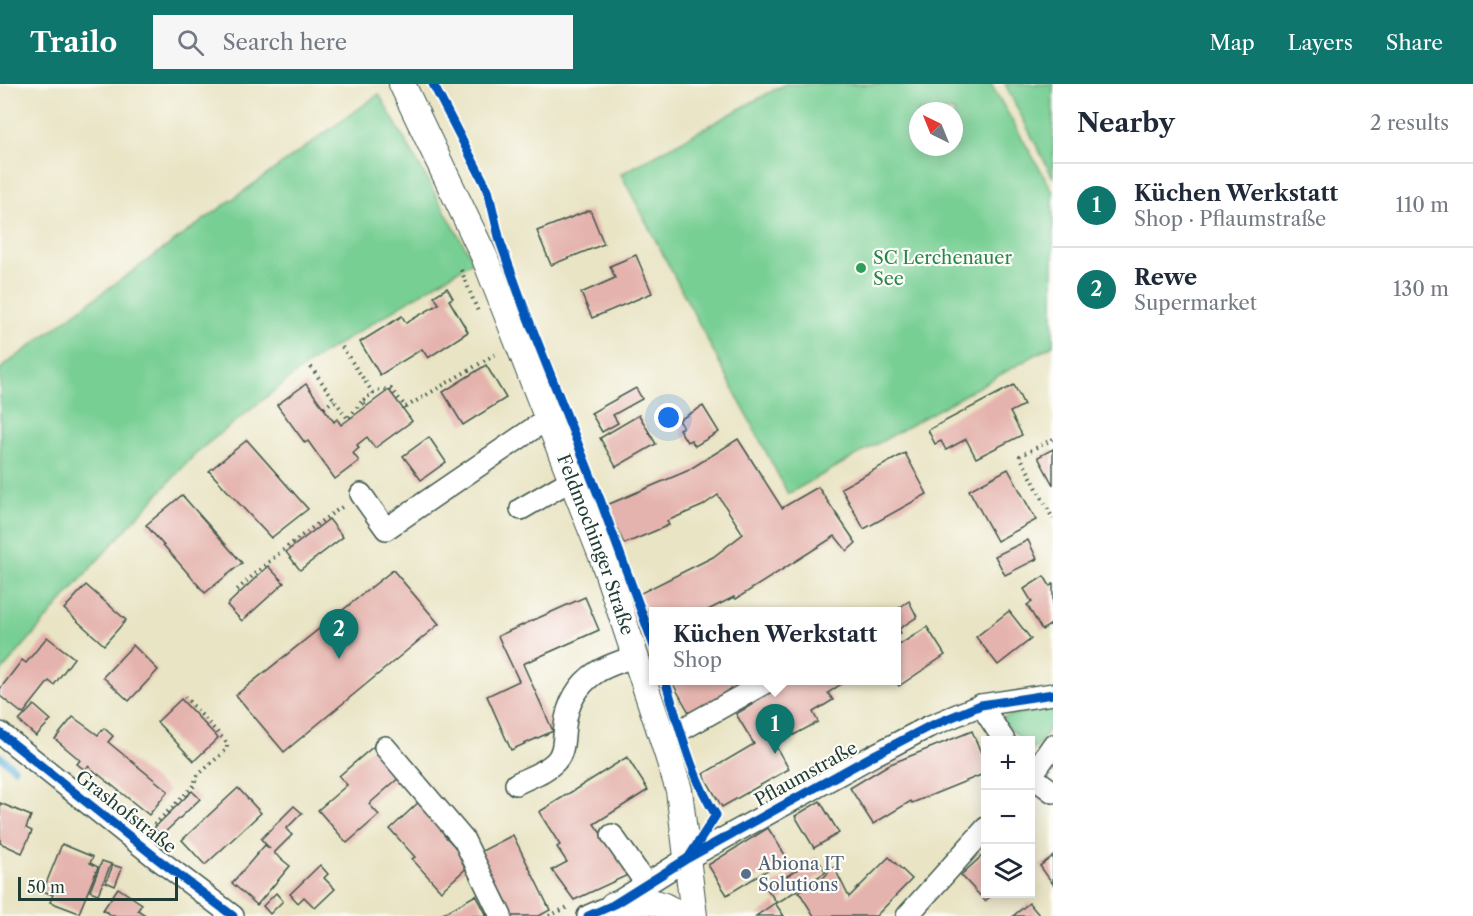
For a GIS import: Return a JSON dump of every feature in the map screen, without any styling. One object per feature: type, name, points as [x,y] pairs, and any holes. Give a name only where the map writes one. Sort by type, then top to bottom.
[{"type":"main road","name":"Feldmochinger Straße","points":[[402,84],[484,255],[603,559],[679,790],[694,916]]},
{"type":"main road","points":[[613,905],[655,901],[678,916]]},
{"type":"street","points":[[361,494],[386,529],[547,419]]},
{"type":"street","points":[[521,508],[571,480]]},
{"type":"street","points":[[516,784],[544,770],[557,760],[564,747],[568,705],[579,689],[597,672],[635,656]]},
{"type":"street","points":[[663,740],[763,685]]},
{"type":"street","name":"Pflaumstraße","points":[[579,911],[613,905],[688,858],[928,727],[981,705],[1053,694]]},
{"type":"street","points":[[981,705],[1001,736]]},
{"type":"street","name":"Grashofstraße","points":[[0,733],[233,916]]},
{"type":"street","points":[[1035,770],[1053,745]]},
{"type":"street","points":[[385,747],[464,840],[501,916]]},
{"type":"street","points":[[1035,779],[1053,792]]},
{"type":"street","points":[[907,916],[981,834]]},
{"type":"street","points":[[612,835],[647,885]]},
{"type":"path","points":[[461,270],[480,315]]},
{"type":"path","points":[[342,347],[373,393]]},
{"type":"path","points":[[311,368],[348,419],[362,400],[380,390],[391,389],[406,407],[496,354],[500,364]]},
{"type":"path","points":[[324,408],[334,400]]},
{"type":"path","points":[[362,400],[366,406]]},
{"type":"path","points":[[1053,439],[1020,456],[1053,519]]},
{"type":"path","points":[[239,594],[236,591],[316,526],[361,494]]},
{"type":"path","points":[[136,842],[194,786],[196,777],[227,749],[227,743],[185,697]]},
{"type":"path","points":[[549,916],[579,911]]},
{"type":"green space","name":"SC Lerchenauer See","points":[[785,84],[991,84],[1053,192],[1053,345],[788,494],[621,174]]},
{"type":"green space","points":[[1005,84],[1053,84],[1053,178]]},
{"type":"green space","points":[[379,94],[473,261],[313,360],[197,452],[94,564],[0,673],[0,369]]},
{"type":"green space","points":[[1053,706],[1053,721],[1035,748],[1035,736],[1018,736],[1002,721],[1004,717]]},
{"type":"building","points":[[590,210],[604,244],[551,265],[537,231]]},
{"type":"building","points":[[636,255],[652,293],[592,318],[581,293],[615,278],[610,266]]},
{"type":"building","points":[[447,288],[453,298],[449,300],[468,332],[428,358],[422,349],[380,375],[360,342],[402,316],[406,323],[439,304],[434,296]]},
{"type":"building","points":[[486,365],[506,398],[463,425],[443,392]]},
{"type":"building","points":[[306,384],[334,422],[337,419],[341,425],[389,390],[412,421],[375,448],[367,437],[357,445],[359,448],[353,453],[359,461],[335,479],[308,441],[305,443],[277,405]]},
{"type":"building","points":[[1014,385],[1024,405],[1010,412],[1022,435],[976,458],[966,439],[946,450],[941,441],[935,444],[928,430]]},
{"type":"building","points":[[636,388],[642,399],[613,415],[618,423],[602,432],[591,413]]},
{"type":"building","points":[[703,406],[719,432],[695,446],[691,440],[687,442],[679,429],[683,427],[679,420]]},
{"type":"building","points":[[639,415],[656,444],[616,467],[600,438]]},
{"type":"building","points":[[429,437],[446,462],[421,480],[403,456]]},
{"type":"building","points":[[738,439],[782,508],[818,487],[856,543],[847,551],[835,536],[736,599],[734,597],[714,607],[649,607],[649,614],[639,594],[713,557],[743,534],[718,495],[702,506],[667,521],[669,525],[624,544],[607,505],[687,471]]},
{"type":"building","points":[[247,440],[308,509],[271,538],[209,471]]},
{"type":"building","points":[[1053,449],[1053,485],[1038,457]]},
{"type":"building","points":[[905,453],[927,494],[864,529],[841,488]]},
{"type":"building","points":[[1008,469],[1036,520],[997,541],[969,490]]},
{"type":"building","points":[[182,495],[242,563],[205,593],[146,525]]},
{"type":"building","points":[[329,519],[343,537],[300,570],[286,552]]},
{"type":"building","points":[[1028,540],[1037,559],[1005,575],[995,556]]},
{"type":"building","points":[[268,566],[284,583],[242,621],[227,605]]},
{"type":"building","points":[[393,570],[439,624],[284,752],[236,695]]},
{"type":"building","points":[[1044,576],[1050,586],[1053,584],[1053,623],[1042,630],[1027,605],[1032,602],[1024,589]]},
{"type":"building","points":[[86,585],[126,620],[104,645],[64,609]]},
{"type":"building","points":[[585,597],[599,630],[523,664],[553,731],[511,750],[487,696],[519,681],[498,636]]},
{"type":"building","points":[[909,601],[917,617],[901,628],[901,607]]},
{"type":"building","points":[[1009,611],[1031,639],[998,665],[976,637]]},
{"type":"building","points":[[927,627],[945,655],[901,685],[901,644]]},
{"type":"building","points":[[47,637],[74,658],[54,685],[49,681],[23,714],[0,696],[0,689],[22,660],[26,663]]},
{"type":"building","points":[[133,645],[158,670],[129,701],[103,677]]},
{"type":"building","points":[[674,685],[747,685],[691,716]]},
{"type":"building","points":[[781,685],[840,685],[828,693],[833,700],[813,712],[818,722],[775,745],[789,769],[722,807],[703,774],[754,744],[736,714],[753,704],[751,702]]},
{"type":"building","points":[[181,699],[218,738],[194,761],[157,722]]},
{"type":"building","points":[[34,705],[51,720],[36,736],[19,721]]},
{"type":"building","points":[[73,717],[98,735],[104,728],[113,736],[108,742],[168,791],[149,815],[88,766],[85,770],[77,764],[80,760],[55,739]]},
{"type":"building","points":[[972,731],[981,753],[981,775],[912,803],[911,801],[873,824],[850,788],[888,765]]},
{"type":"building","points":[[374,746],[401,776],[369,804],[379,815],[347,843],[318,810],[347,785],[339,776]]},
{"type":"building","points":[[627,757],[648,790],[594,824],[630,874],[574,900],[552,870],[567,862],[557,847],[560,845],[539,812]]},
{"type":"building","points":[[238,788],[261,813],[205,865],[182,840]]},
{"type":"building","points":[[192,791],[200,799],[161,836],[154,828]]},
{"type":"building","points":[[421,800],[449,831],[444,835],[471,864],[441,891],[412,859],[415,857],[390,829]]},
{"type":"building","points":[[820,801],[839,833],[814,848],[795,816]]},
{"type":"building","points":[[0,803],[31,816],[26,828],[32,831],[22,853],[0,843]]},
{"type":"building","points":[[294,806],[302,813],[286,829],[292,835],[274,853],[290,866],[257,905],[232,883],[265,845],[270,849],[261,839]]},
{"type":"building","points":[[768,828],[787,858],[727,895],[708,865]]},
{"type":"building","points":[[513,835],[550,910],[539,916],[506,916],[476,854]]},
{"type":"building","points":[[62,844],[93,857],[90,863],[98,867],[79,913],[50,902],[53,895],[43,891]]},
{"type":"building","points":[[1053,856],[1053,884],[1040,866]]},
{"type":"building","points":[[816,857],[826,872],[777,903],[767,889]]},
{"type":"building","points":[[889,857],[912,879],[876,916],[814,916],[799,892],[809,884],[812,889],[834,867],[849,897]]},
{"type":"building","points":[[981,857],[981,897],[961,875]]},
{"type":"building","points":[[102,861],[111,864],[98,894],[90,891]]},
{"type":"building","points":[[113,865],[122,868],[115,886],[106,882]]},
{"type":"building","points":[[320,865],[328,874],[324,878],[335,889],[315,908],[304,897],[298,903],[290,894]]},
{"type":"building","points":[[118,888],[142,904],[138,910],[147,916],[113,916],[103,910]]},
{"type":"building","points":[[276,893],[283,901],[270,914],[263,906]]},
{"type":"building","points":[[476,895],[487,916],[439,916]]},
{"type":"building","points":[[775,903],[784,916],[756,916]]},
{"type":"building","points":[[1029,903],[1040,916],[1013,916]]},
{"type":"waterway","points":[[0,756],[14,768]]},
{"type":"cycle path","points":[[433,84],[488,190],[500,241],[524,308],[601,502],[649,632]]},
{"type":"cycle path","points":[[667,685],[699,784],[716,815],[689,857]]},
{"type":"cycle path","points":[[588,916],[613,905],[688,858],[928,727],[981,705],[1053,694]]},
{"type":"cycle path","points":[[0,733],[233,916]]},
{"type":"place","name":"SC Lerchenauer See","points":[[861,268]]},
{"type":"place","name":"Rewe","points":[[339,659]]},
{"type":"place","name":"Küchen Werkstatt","points":[[775,754]]},
{"type":"place","name":"Abiona IT Solutions","points":[[746,874]]}]
